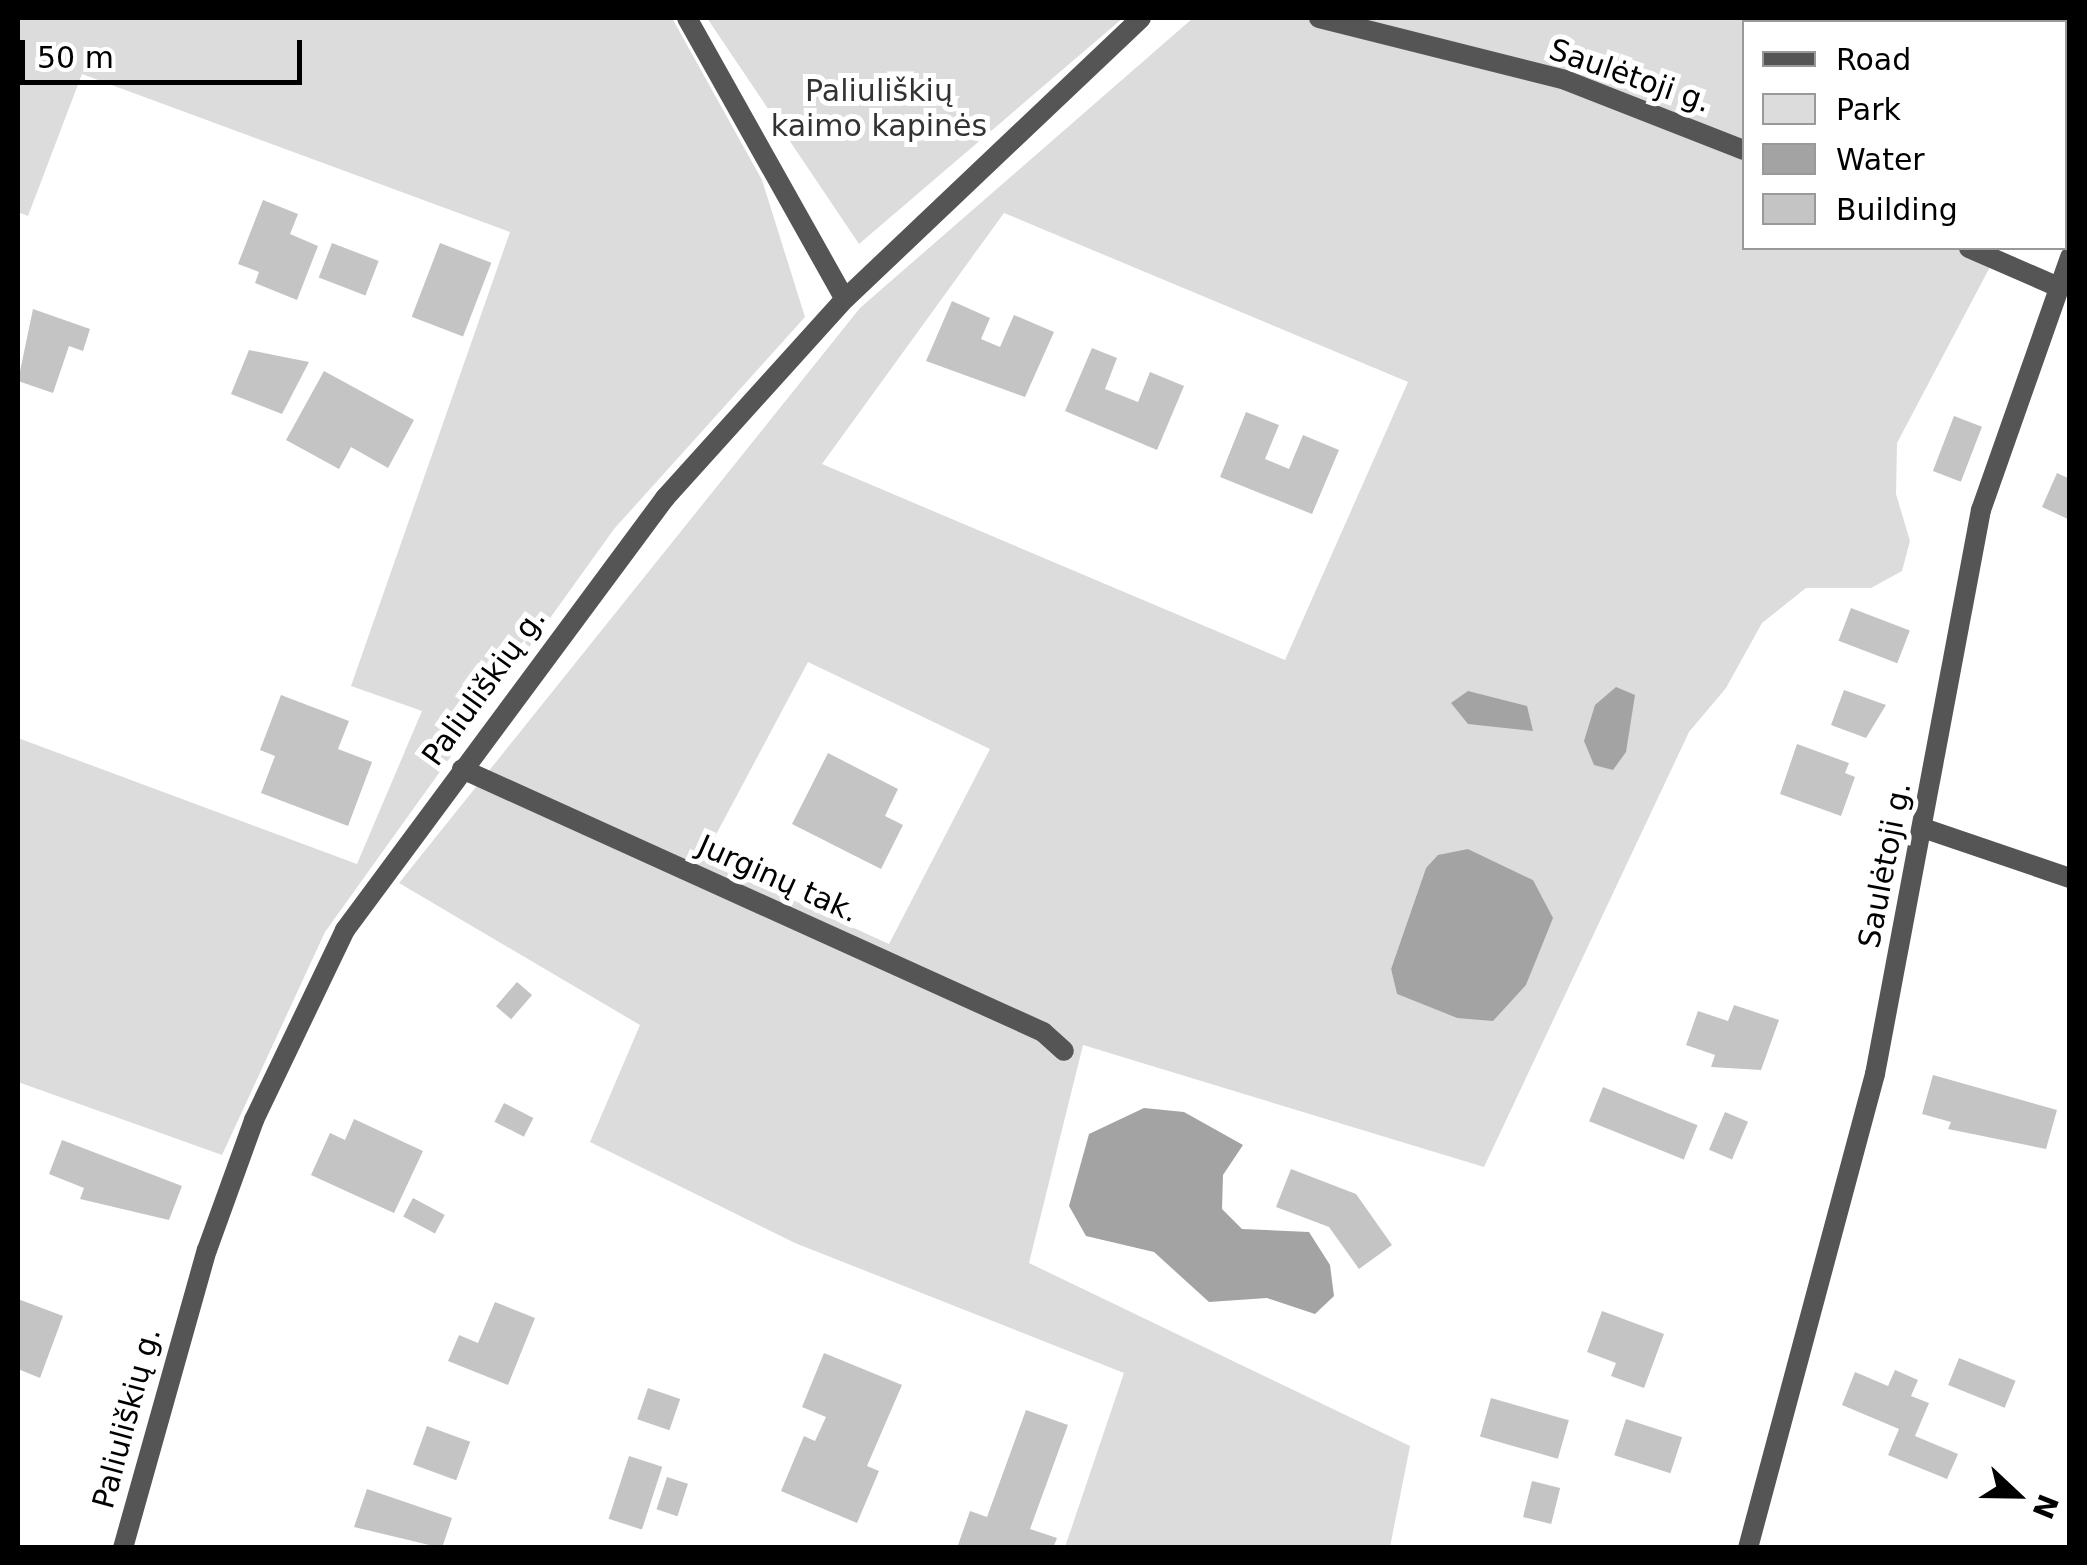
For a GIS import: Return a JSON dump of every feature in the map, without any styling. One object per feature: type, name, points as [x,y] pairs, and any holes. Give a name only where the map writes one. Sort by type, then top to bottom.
[{"type":"street","points":[[687,18],[845,299]]},
{"type":"street","name":"Paliuliškių g.","points":[[123,1548],[174,1352],[254,1120],[345,930],[664,498],[845,299],[1141,18]]},
{"type":"street","name":"Saulėtoji g.","points":[[1319,18],[1565,80],[1742,149]]},
{"type":"street","points":[[1974,250],[2056,286]]},
{"type":"street","name":"Saulėtoji g.","points":[[1748,1548],[1852,1174],[1923,828],[1981,510],[2056,286],[2070,256]]},
{"type":"street","name":"Jurginų tak.","points":[[462,769],[1043,1032],[1064,1052]]},
{"type":"street","points":[[1923,828],[2070,878]]},
{"type":"green space","points":[[18,18],[672,18],[762,180],[805,317],[614,529],[325,932],[222,1155],[18,1082],[18,738],[357,864],[422,711],[351,686],[510,232],[82,74],[28,216],[18,212]]},
{"type":"green space","name":"Paliuliškių kaimo kapinės","points":[[707,18],[1123,18],[859,244]]},
{"type":"green space","points":[[1193,18],[1786,20],[1742,20],[1742,250],[1999,250],[1897,443],[1896,494],[1910,541],[1902,571],[1871,588],[1806,588],[1762,623],[1726,688],[1689,732],[1484,1167],[1083,1045],[1029,1263],[1410,1446],[1390,1547],[1065,1547],[1124,1373],[795,1243],[590,1142],[640,1025],[399,883],[860,308]],"holes":[[[1004,213],[1408,382],[1285,660],[822,464]],[[808,662],[990,749],[889,944],[703,859]],[[1468,849],[1533,880],[1534,963],[1526,985],[1457,1018],[1397,994],[1391,969],[1426,868]]]},
{"type":"green space","points":[[1824,18],[2069,18],[2069,189],[2067,20]]},
{"type":"water","points":[[1616,687],[1635,695],[1626,752],[1613,770],[1594,765],[1584,741],[1595,705]]},
{"type":"water","points":[[1468,691],[1527,706],[1533,731],[1468,724],[1451,703]]},
{"type":"water","points":[[1468,849],[1533,880],[1553,918],[1526,985],[1493,1021],[1457,1018],[1397,994],[1391,969],[1426,868],[1438,855]]},
{"type":"water","points":[[1144,1108],[1184,1112],[1243,1145],[1223,1175],[1222,1209],[1242,1229],[1309,1232],[1330,1265],[1334,1296],[1315,1314],[1267,1298],[1209,1302],[1154,1252],[1086,1236],[1069,1206],[1089,1134]]},
{"type":"building","points":[[263,200],[298,214],[290,234],[318,246],[297,300],[255,283],[259,272],[238,264]]},
{"type":"building","points":[[332,243],[379,261],[365,295],[319,278]]},
{"type":"building","points":[[440,243],[491,263],[463,336],[412,317]]},
{"type":"building","points":[[952,301],[990,318],[981,339],[1000,347],[1014,315],[1054,332],[1025,397],[926,361]]},
{"type":"building","points":[[33,309],[90,329],[83,351],[69,346],[53,393],[18,381]]},
{"type":"building","points":[[1092,348],[1117,358],[1105,389],[1138,402],[1150,372],[1184,386],[1157,450],[1065,411]]},
{"type":"building","points":[[249,350],[309,362],[282,414],[231,394]]},
{"type":"building","points":[[324,371],[414,420],[388,468],[351,447],[339,469],[286,440]]},
{"type":"building","points":[[1246,412],[1279,425],[1265,459],[1289,469],[1303,435],[1339,450],[1312,514],[1220,477]]},
{"type":"building","points":[[1954,416],[1982,427],[1961,482],[1933,471]]},
{"type":"building","points":[[2057,473],[2070,479],[2070,520],[2042,507]]},
{"type":"building","points":[[1851,608],[1910,631],[1897,663],[1838,641]]},
{"type":"building","points":[[1844,690],[1886,705],[1866,738],[1831,725]]},
{"type":"building","points":[[281,695],[349,721],[338,749],[372,762],[348,826],[261,793],[275,756],[260,750]]},
{"type":"building","points":[[1797,744],[1849,763],[1845,773],[1855,777],[1841,816],[1780,794]]},
{"type":"building","points":[[828,753],[898,789],[885,816],[903,825],[881,869],[792,824]]},
{"type":"building","points":[[517,982],[532,995],[511,1019],[496,1006]]},
{"type":"building","points":[[1734,1005],[1779,1020],[1761,1070],[1711,1067],[1715,1055],[1686,1045],[1698,1011],[1728,1021]]},
{"type":"building","points":[[1933,1075],[2057,1110],[2046,1149],[1948,1129],[1951,1122],[1922,1114]]},
{"type":"building","points":[[1603,1087],[1698,1125],[1684,1160],[1589,1121]]},
{"type":"building","points":[[504,1103],[533,1118],[524,1137],[494,1122]]},
{"type":"building","points":[[1725,1112],[1748,1122],[1732,1160],[1709,1150]]},
{"type":"building","points":[[354,1119],[423,1151],[394,1213],[311,1175],[330,1133],[345,1140]]},
{"type":"building","points":[[62,1140],[182,1186],[169,1220],[80,1199],[84,1188],[49,1174]]},
{"type":"building","points":[[1291,1169],[1356,1194],[1392,1245],[1359,1269],[1329,1227],[1276,1207]]},
{"type":"building","points":[[413,1198],[445,1215],[435,1233],[403,1217]]},
{"type":"building","points":[[18,1299],[63,1316],[40,1378],[18,1369]]},
{"type":"building","points":[[495,1302],[535,1318],[508,1385],[448,1361],[459,1335],[478,1343]]},
{"type":"building","points":[[1602,1311],[1664,1334],[1644,1388],[1611,1376],[1616,1363],[1587,1352]]},
{"type":"building","points":[[824,1353],[902,1385],[867,1466],[879,1471],[857,1523],[781,1491],[804,1436],[815,1441],[826,1417],[802,1407]]},
{"type":"building","points":[[1959,1358],[2016,1381],[2005,1408],[1948,1385]]},
{"type":"building","points":[[1895,1370],[1918,1380],[1911,1396],[1929,1403],[1915,1436],[1958,1454],[1947,1479],[1888,1455],[1899,1429],[1842,1405],[1855,1372],[1888,1386]]},
{"type":"building","points":[[648,1388],[680,1399],[669,1430],[637,1419]]},
{"type":"building","points":[[1491,1398],[1569,1420],[1558,1459],[1480,1436]]},
{"type":"building","points":[[1026,1410],[1068,1425],[1030,1529],[1057,1538],[1053,1548],[957,1548],[970,1511],[987,1517]]},
{"type":"building","points":[[1626,1419],[1682,1437],[1670,1473],[1614,1455]]},
{"type":"building","points":[[427,1426],[470,1442],[456,1480],[413,1465]]},
{"type":"building","points":[[629,1456],[662,1467],[642,1530],[609,1519]]},
{"type":"building","points":[[667,1477],[688,1484],[677,1516],[656,1509]]},
{"type":"building","points":[[1532,1481],[1560,1488],[1551,1524],[1523,1517]]},
{"type":"building","points":[[367,1489],[452,1518],[442,1548],[354,1527]]}]
